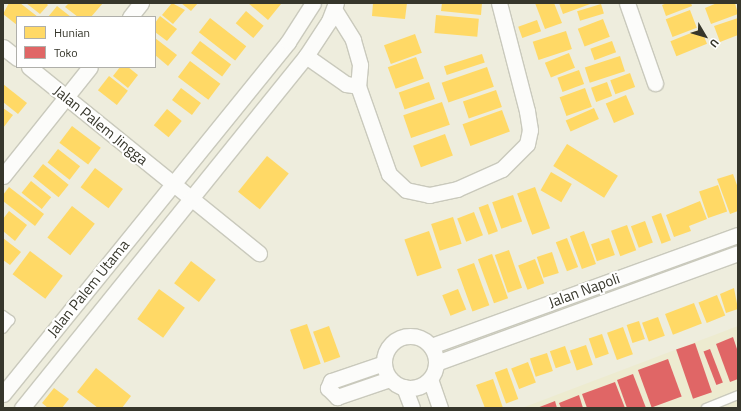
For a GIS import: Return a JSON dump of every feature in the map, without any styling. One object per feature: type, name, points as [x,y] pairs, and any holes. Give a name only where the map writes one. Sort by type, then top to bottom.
[{"type":"street","points":[[131,16],[141,3]]},
{"type":"street","name":"Jalan Palem Utama","points":[[3,394],[172,183],[288,42],[313,3]]},
{"type":"street","points":[[335,6],[353,40],[360,65],[358,86],[390,174],[406,190],[429,195],[457,189],[502,169],[527,144],[530,130],[499,3]]},
{"type":"street","points":[[626,3],[655,83]]},
{"type":"street","name":"Jalan Palem Utama","points":[[22,408],[190,197],[306,56],[335,6]]},
{"type":"street","points":[[3,46],[16,57]]},
{"type":"street","points":[[306,56],[346,84],[358,86]]},
{"type":"street","name":"Jalan Palem Jingga","points":[[30,68],[172,183]]},
{"type":"street","points":[[3,176],[89,68]]},
{"type":"street","points":[[172,183],[259,253]]},
{"type":"street","name":"Jalan Napoli","points":[[431,346],[738,235]]},
{"type":"street","name":"Jalan Napoli","points":[[436,363],[738,252]]},
{"type":"street","points":[[404,337],[416,337],[431,346],[436,363],[430,379],[418,387],[404,387],[390,378],[384,363],[390,347],[404,337]]},
{"type":"street","points":[[384,363],[331,381],[328,388],[337,397],[390,378]]},
{"type":"street","points":[[430,379],[440,408]]},
{"type":"street","points":[[404,387],[412,408]]},
{"type":"lane","points":[[3,315],[10,320],[3,329]]},
{"type":"lane","points":[[706,408],[738,396]]},
{"type":"shaded area","points":[[738,326],[738,408],[522,408]]},
{"type":"building: Hunian","points":[[9,3],[20,3],[37,16],[16,16],[16,24],[3,14]]},
{"type":"building: Hunian","points":[[26,3],[46,3],[48,5],[40,14]]},
{"type":"building: Hunian","points":[[69,3],[103,3],[92,16],[77,16],[65,7]]},
{"type":"building: Hunian","points":[[172,3],[185,10],[173,24],[162,15]]},
{"type":"building: Hunian","points":[[181,3],[198,3],[191,11]]},
{"type":"building: Hunian","points":[[248,3],[280,3],[281,4],[268,20]]},
{"type":"building: Hunian","points":[[373,3],[407,3],[405,19],[372,16]]},
{"type":"building: Hunian","points":[[442,3],[482,3],[481,15],[441,11]]},
{"type":"building: Hunian","points":[[535,3],[554,3],[562,23],[545,29]]},
{"type":"building: Hunian","points":[[559,3],[593,3],[563,14]]},
{"type":"building: Hunian","points":[[667,3],[691,3],[692,6],[666,16],[662,5]]},
{"type":"building: Hunian","points":[[717,3],[735,3],[738,14],[711,24],[705,8]]},
{"type":"building: Hunian","points":[[601,4],[604,14],[580,21],[577,11]]},
{"type":"building: Hunian","points":[[57,6],[70,16],[49,16]]},
{"type":"building: Hunian","points":[[690,10],[697,28],[673,37],[666,19]]},
{"type":"building: Hunian","points":[[246,11],[264,26],[253,38],[236,23]]},
{"type":"building: Hunian","points":[[436,15],[479,19],[477,37],[434,33]]},
{"type":"building: Hunian","points":[[160,16],[177,29],[167,41],[156,33],[156,22]]},
{"type":"building: Hunian","points":[[210,18],[246,46],[235,61],[199,32]]},
{"type":"building: Hunian","points":[[738,18],[738,35],[720,42],[714,26]]},
{"type":"building: Hunian","points":[[603,19],[610,37],[585,46],[578,29]]},
{"type":"building: Hunian","points":[[537,20],[541,31],[522,38],[518,27]]},
{"type":"building: Hunian","points":[[701,29],[707,44],[676,56],[670,41]]},
{"type":"building: Hunian","points":[[566,31],[572,49],[539,60],[533,42]]},
{"type":"building: Hunian","points":[[415,34],[422,53],[391,64],[384,45]]},
{"type":"building: Hunian","points":[[156,39],[177,55],[168,66],[156,56]]},
{"type":"building: Hunian","points":[[200,41],[231,64],[222,76],[191,53]]},
{"type":"building: Hunian","points":[[612,41],[616,52],[594,60],[590,49]]},
{"type":"building: Hunian","points":[[569,53],[575,68],[551,78],[545,63]]},
{"type":"building: Hunian","points":[[482,54],[485,63],[447,75],[444,66]]},
{"type":"building: Hunian","points":[[620,56],[625,71],[590,83],[585,67]]},
{"type":"building: Hunian","points":[[416,57],[424,79],[396,89],[388,67]]},
{"type":"building: Hunian","points":[[190,61],[220,84],[208,100],[178,77]]},
{"type":"building: Hunian","points":[[487,67],[494,87],[448,102],[442,83]]},
{"type":"building: Hunian","points":[[119,68],[129,68],[138,75],[128,88],[113,76]]},
{"type":"building: Hunian","points":[[579,70],[584,84],[563,92],[557,78]]},
{"type":"building: Hunian","points":[[630,73],[635,87],[615,94],[610,80]]},
{"type":"building: Hunian","points":[[109,76],[128,91],[117,105],[98,90]]},
{"type":"building: Hunian","points":[[429,82],[435,99],[405,109],[399,92]]},
{"type":"building: Hunian","points":[[607,82],[612,96],[596,102],[591,88]]},
{"type":"building: Hunian","points":[[3,84],[27,103],[18,114],[3,102]]},
{"type":"building: Hunian","points":[[181,88],[201,103],[192,115],[172,100]]},
{"type":"building: Hunian","points":[[585,88],[592,107],[566,116],[560,97]]},
{"type":"building: Hunian","points":[[496,90],[502,107],[469,118],[463,101]]},
{"type":"building: Hunian","points":[[626,95],[634,114],[614,123],[606,104]]},
{"type":"building: Hunian","points":[[442,102],[450,125],[411,138],[403,115]]},
{"type":"building: Hunian","points":[[3,108],[13,115],[3,128]]},
{"type":"building: Hunian","points":[[594,108],[599,119],[571,132],[566,121]]},
{"type":"building: Hunian","points":[[167,109],[182,121],[169,137],[154,125]]},
{"type":"building: Hunian","points":[[502,110],[510,132],[470,146],[463,124]]},
{"type":"building: Hunian","points":[[72,126],[101,148],[88,164],[59,143]]},
{"type":"building: Hunian","points":[[445,134],[453,156],[421,167],[413,146]]},
{"type":"building: Hunian","points":[[567,144],[618,176],[604,198],[553,166]]},
{"type":"building: Hunian","points":[[58,149],[80,166],[70,180],[48,162]]},
{"type":"building: Hunian","points":[[267,156],[289,174],[260,209],[238,192]]},
{"type":"building: Hunian","points":[[43,164],[69,185],[59,197],[33,176]]},
{"type":"building: Hunian","points":[[95,168],[123,189],[109,208],[81,187]]},
{"type":"building: Hunian","points":[[551,172],[572,184],[561,202],[540,190]]},
{"type":"building: Hunian","points":[[733,174],[738,188],[738,211],[730,214],[717,179]]},
{"type":"building: Hunian","points":[[31,181],[51,197],[42,209],[22,193]]},
{"type":"building: Hunian","points":[[718,185],[727,211],[708,218],[699,192]]},
{"type":"building: Hunian","points":[[9,187],[44,214],[35,226],[3,201],[3,195]]},
{"type":"building: Hunian","points":[[535,187],[550,228],[532,235],[517,193]]},
{"type":"building: Hunian","points":[[513,195],[522,221],[501,229],[492,202]]},
{"type":"building: Hunian","points":[[700,201],[707,219],[689,226],[691,231],[674,237],[666,215]]},
{"type":"building: Hunian","points":[[488,204],[498,231],[489,235],[479,207]]},
{"type":"building: Hunian","points":[[72,206],[95,224],[70,255],[47,238]]},
{"type":"building: Hunian","points":[[9,211],[27,225],[15,241],[3,231],[3,219]]},
{"type":"building: Hunian","points":[[474,212],[483,235],[466,242],[457,218]]},
{"type":"building: Hunian","points":[[661,213],[671,240],[662,244],[652,216]]},
{"type":"building: Hunian","points":[[453,217],[462,244],[440,251],[431,224]]},
{"type":"building: Hunian","points":[[645,221],[653,243],[639,248],[631,226]]},
{"type":"building: Hunian","points":[[627,225],[636,250],[620,256],[611,231]]},
{"type":"building: Hunian","points":[[429,231],[442,268],[417,276],[404,239]]},
{"type":"building: Hunian","points":[[584,231],[596,264],[582,269],[570,236]]},
{"type":"building: Hunian","points":[[3,238],[21,252],[10,265],[3,260]]},
{"type":"building: Hunian","points":[[567,238],[578,267],[567,271],[556,242]]},
{"type":"building: Hunian","points":[[609,238],[615,255],[597,261],[591,244]]},
{"type":"building: Hunian","points":[[509,250],[522,288],[508,293],[495,255]]},
{"type":"building: Hunian","points":[[30,251],[63,276],[45,299],[13,274]]},
{"type":"building: Hunian","points":[[552,252],[559,273],[544,278],[537,257]]},
{"type":"building: Hunian","points":[[492,254],[508,298],[494,303],[478,259]]},
{"type":"building: Hunian","points":[[535,259],[544,283],[528,290],[518,265]]},
{"type":"building: Hunian","points":[[191,261],[216,280],[199,302],[174,283]]},
{"type":"building: Hunian","points":[[474,263],[489,305],[472,311],[457,269]]},
{"type":"building: Hunian","points":[[734,288],[738,309],[726,313],[720,294]]},
{"type":"building: Hunian","points":[[159,289],[185,308],[163,338],[137,319]]},
{"type":"building: Hunian","points":[[458,289],[466,309],[450,316],[442,295]]},
{"type":"building: Hunian","points":[[717,295],[725,315],[707,323],[698,302]]},
{"type":"building: Hunian","points":[[694,303],[702,324],[673,335],[665,314]]},
{"type":"building: Hunian","points":[[658,317],[665,336],[649,342],[642,323]]},
{"type":"building: Hunian","points":[[639,321],[645,339],[633,343],[627,325]]},
{"type":"building: Hunian","points":[[307,324],[321,364],[304,370],[290,330]]},
{"type":"building: Hunian","points":[[329,326],[340,357],[324,363],[313,332]]},
{"type":"building: Hunian","points":[[623,327],[633,354],[617,360],[607,333]]},
{"type":"building: Hunian","points":[[602,334],[609,354],[596,358],[589,339]]},
{"type":"building: Hunian","points":[[586,345],[593,365],[577,370],[570,351]]},
{"type":"building: Hunian","points":[[565,346],[571,363],[556,368],[550,351]]},
{"type":"building: Hunian","points":[[547,353],[553,371],[536,377],[530,359]]},
{"type":"building: Hunian","points":[[528,362],[536,383],[519,389],[511,368]]},
{"type":"building: Hunian","points":[[96,368],[131,396],[122,408],[98,408],[77,392]]},
{"type":"building: Hunian","points":[[507,368],[518,399],[506,403],[495,372]]},
{"type":"building: Hunian","points":[[493,379],[503,408],[485,408],[476,385]]},
{"type":"building: Hunian","points":[[54,388],[69,399],[62,408],[48,408],[42,403]]},
{"type":"building: Toko","points":[[733,337],[738,352],[738,379],[730,382],[716,344]]},
{"type":"building: Toko","points":[[695,343],[712,392],[693,399],[676,350]]},
{"type":"building: Toko","points":[[710,349],[723,383],[716,385],[703,352]]},
{"type":"building: Toko","points":[[668,359],[682,397],[652,408],[638,370]]},
{"type":"building: Toko","points":[[633,374],[646,408],[627,408],[617,380]]},
{"type":"building: Toko","points":[[615,382],[625,408],[587,408],[582,394]]},
{"type":"building: Toko","points":[[579,395],[583,408],[561,408],[559,403]]},
{"type":"building: Toko","points":[[555,401],[557,408],[537,408]]}]
